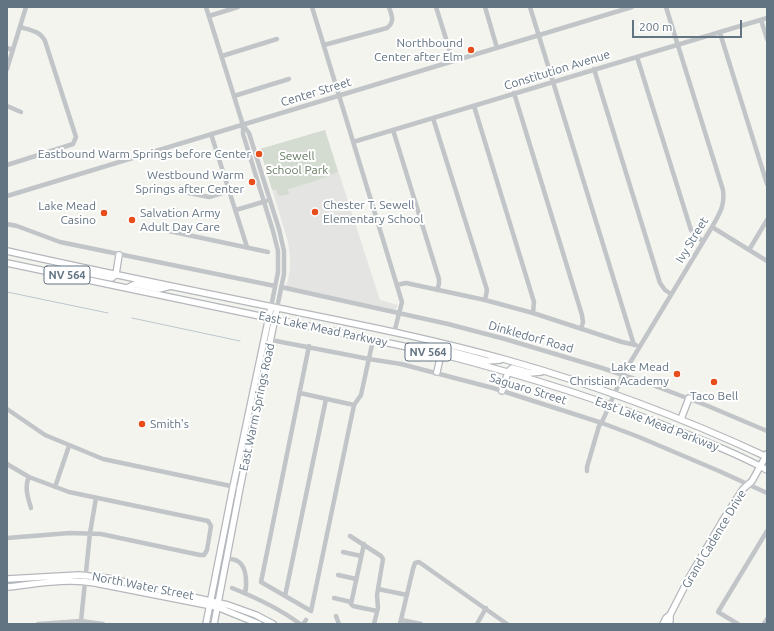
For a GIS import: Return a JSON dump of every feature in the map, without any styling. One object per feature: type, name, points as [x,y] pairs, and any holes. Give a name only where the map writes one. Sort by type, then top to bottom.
[{"type":"main road","name":"East Lake Mead Parkway","points":[[7,251],[394,333],[506,360],[545,371],[681,419],[767,457]]},
{"type":"main road","points":[[64,275],[82,272],[112,278],[116,274],[119,254]]},
{"type":"main road","name":"East Lake Mead Parkway","points":[[7,263],[441,354],[508,372],[609,404],[697,438],[767,470]]},
{"type":"main road","points":[[127,288],[135,284],[159,289],[174,286]]},
{"type":"main road","name":"East Warm Springs Road","points":[[206,624],[271,307]]},
{"type":"main road","name":"East Warm Springs Road","points":[[214,624],[240,488],[278,308]]},
{"type":"main road","points":[[437,372],[441,354],[446,350],[487,360],[506,360]]},
{"type":"main road","points":[[502,391],[508,372],[512,368],[530,373],[545,371]]},
{"type":"main road","points":[[681,419],[689,398]]},
{"type":"main road","points":[[246,424],[253,426]]},
{"type":"main road","name":"Grand Cadence Drive","points":[[663,624],[666,618],[670,615],[690,576],[723,520],[743,489],[752,481],[767,457]]},
{"type":"main road","name":"North Water Street","points":[[7,579],[66,575],[86,578]]},
{"type":"main road","name":"North Water Street","points":[[7,587],[86,578],[107,578],[249,612],[273,624]]},
{"type":"main road","name":"North Water Street","points":[[218,605],[259,624]]},
{"type":"main road","name":"Grand Cadence Drive","points":[[669,624],[670,615]]},
{"type":"street","points":[[7,69],[26,7]]},
{"type":"street","name":"East Warm Springs Road","points":[[206,7],[243,125],[249,132],[284,251],[284,274],[278,308]]},
{"type":"street","points":[[209,16],[238,7]]},
{"type":"street","points":[[312,7],[402,302],[394,333]]},
{"type":"street","points":[[324,45],[387,28],[391,25],[393,20],[389,7]]},
{"type":"street","points":[[436,7],[453,61]]},
{"type":"street","points":[[484,7],[497,48]]},
{"type":"street","points":[[530,7],[634,345]]},
{"type":"street","name":"Center Street","points":[[7,196],[632,7]]},
{"type":"street","name":"Ivy Street","points":[[587,470],[599,426],[602,423],[609,404],[615,395],[622,376],[723,208],[723,190],[666,7]]},
{"type":"street","name":"Constitution Avenue","points":[[353,142],[767,18]]},
{"type":"street","points":[[761,20],[767,39]]},
{"type":"street","points":[[7,164],[73,144],[76,137],[43,36],[35,31],[20,27]]},
{"type":"street","points":[[720,33],[767,184]]},
{"type":"street","points":[[222,56],[277,39]]},
{"type":"street","points":[[7,48],[13,50]]},
{"type":"street","points":[[637,57],[691,230],[693,234],[703,241]]},
{"type":"street","points":[[594,69],[660,283],[665,290],[671,294]]},
{"type":"street","points":[[234,96],[289,79]]},
{"type":"street","points":[[514,93],[582,315],[583,322],[581,329]]},
{"type":"street","points":[[7,106],[21,112]]},
{"type":"street","points":[[474,106],[534,302],[533,313]]},
{"type":"street","points":[[433,118],[487,290],[486,300]]},
{"type":"street","name":"East Warm Springs Road","points":[[243,125],[242,134],[264,201],[278,251],[278,272],[271,307]]},
{"type":"street","points":[[393,130],[439,279],[438,290]]},
{"type":"street","points":[[211,134],[247,247]]},
{"type":"street","points":[[180,187],[184,192],[208,197],[229,191]]},
{"type":"street","points":[[236,210],[270,200]]},
{"type":"street","points":[[749,250],[767,220]]},
{"type":"street","points":[[7,224],[17,226],[60,242],[275,286]]},
{"type":"street","points":[[164,226],[169,231],[268,252]]},
{"type":"street","points":[[712,228],[767,261]]},
{"type":"street","points":[[397,285],[406,283],[486,300],[640,346]]},
{"type":"street","name":"Dinkledorf Road","points":[[281,287],[400,313],[505,339],[689,398],[767,431]]},
{"type":"street","name":"Saguaro Street","points":[[271,340],[401,364],[437,372],[502,391],[602,423],[639,437],[719,471],[767,494]]},
{"type":"street","points":[[309,346],[261,582],[311,611],[354,405],[361,395],[373,340]]},
{"type":"street","points":[[300,394],[354,405]]},
{"type":"street","points":[[286,596],[326,399]]},
{"type":"street","points":[[7,409],[35,429],[69,446],[117,463],[240,488]]},
{"type":"street","points":[[55,487],[69,446]]},
{"type":"street","points":[[7,464],[29,477],[79,495],[208,521],[212,526],[207,550],[204,555],[197,555],[101,534],[70,533],[7,538]]},
{"type":"street","points":[[29,477],[27,489],[31,508]]},
{"type":"street","points":[[82,621],[90,534],[96,498]]},
{"type":"street","points":[[738,624],[718,612],[767,531]]},
{"type":"street","points":[[350,536],[364,544],[383,559],[374,624]]},
{"type":"street","points":[[351,602],[364,544]]},
{"type":"street","points":[[343,552],[361,556]]},
{"type":"street","points":[[226,558],[236,560],[242,565],[247,583],[245,593]]},
{"type":"street","points":[[421,624],[401,622],[413,568],[417,562],[423,563],[507,624]]},
{"type":"street","points":[[338,575],[356,579]]},
{"type":"street","points":[[232,588],[274,606],[303,623]]},
{"type":"street","points":[[378,589],[406,595]]},
{"type":"street","points":[[334,598],[351,602],[351,605],[353,606],[377,611]]},
{"type":"street","points":[[477,624],[486,608]]},
{"type":"street","points":[[336,616],[339,624]]},
{"type":"street","points":[[764,624],[767,619]]},
{"type":"street","points":[[38,624],[82,621],[103,624]]},
{"type":"shaded area","name":"Chester T. Sewell Elementary School","points":[[325,130],[380,300],[398,305],[394,314],[284,290],[290,269],[288,242],[260,149]]},
{"type":"green space","name":"Sewell School Park","points":[[325,130],[338,172],[288,189],[289,194],[281,196],[278,195],[276,189],[272,190],[260,149]]},
{"type":"waterway","points":[[7,292],[108,313]]},
{"type":"waterway","points":[[132,318],[240,341]]},
{"type":"place","name":"Northbound Center after Elm","points":[[471,50]]},
{"type":"place","name":"Eastbound Warm Springs before Center","points":[[259,154]]},
{"type":"place","name":"Westbound Warm Springs after Center","points":[[252,182]]},
{"type":"place","name":"Chester T. Sewell Elementary School","points":[[315,212]]},
{"type":"place","name":"Lake Mead Casino","points":[[104,213]]},
{"type":"place","name":"Salvation Army Adult Day Care","points":[[132,220]]},
{"type":"place","name":"Lake Mead Christian Academy","points":[[677,374]]},
{"type":"place","name":"Taco Bell","points":[[714,382]]},
{"type":"place","name":"Smith's","points":[[142,424]]}]
